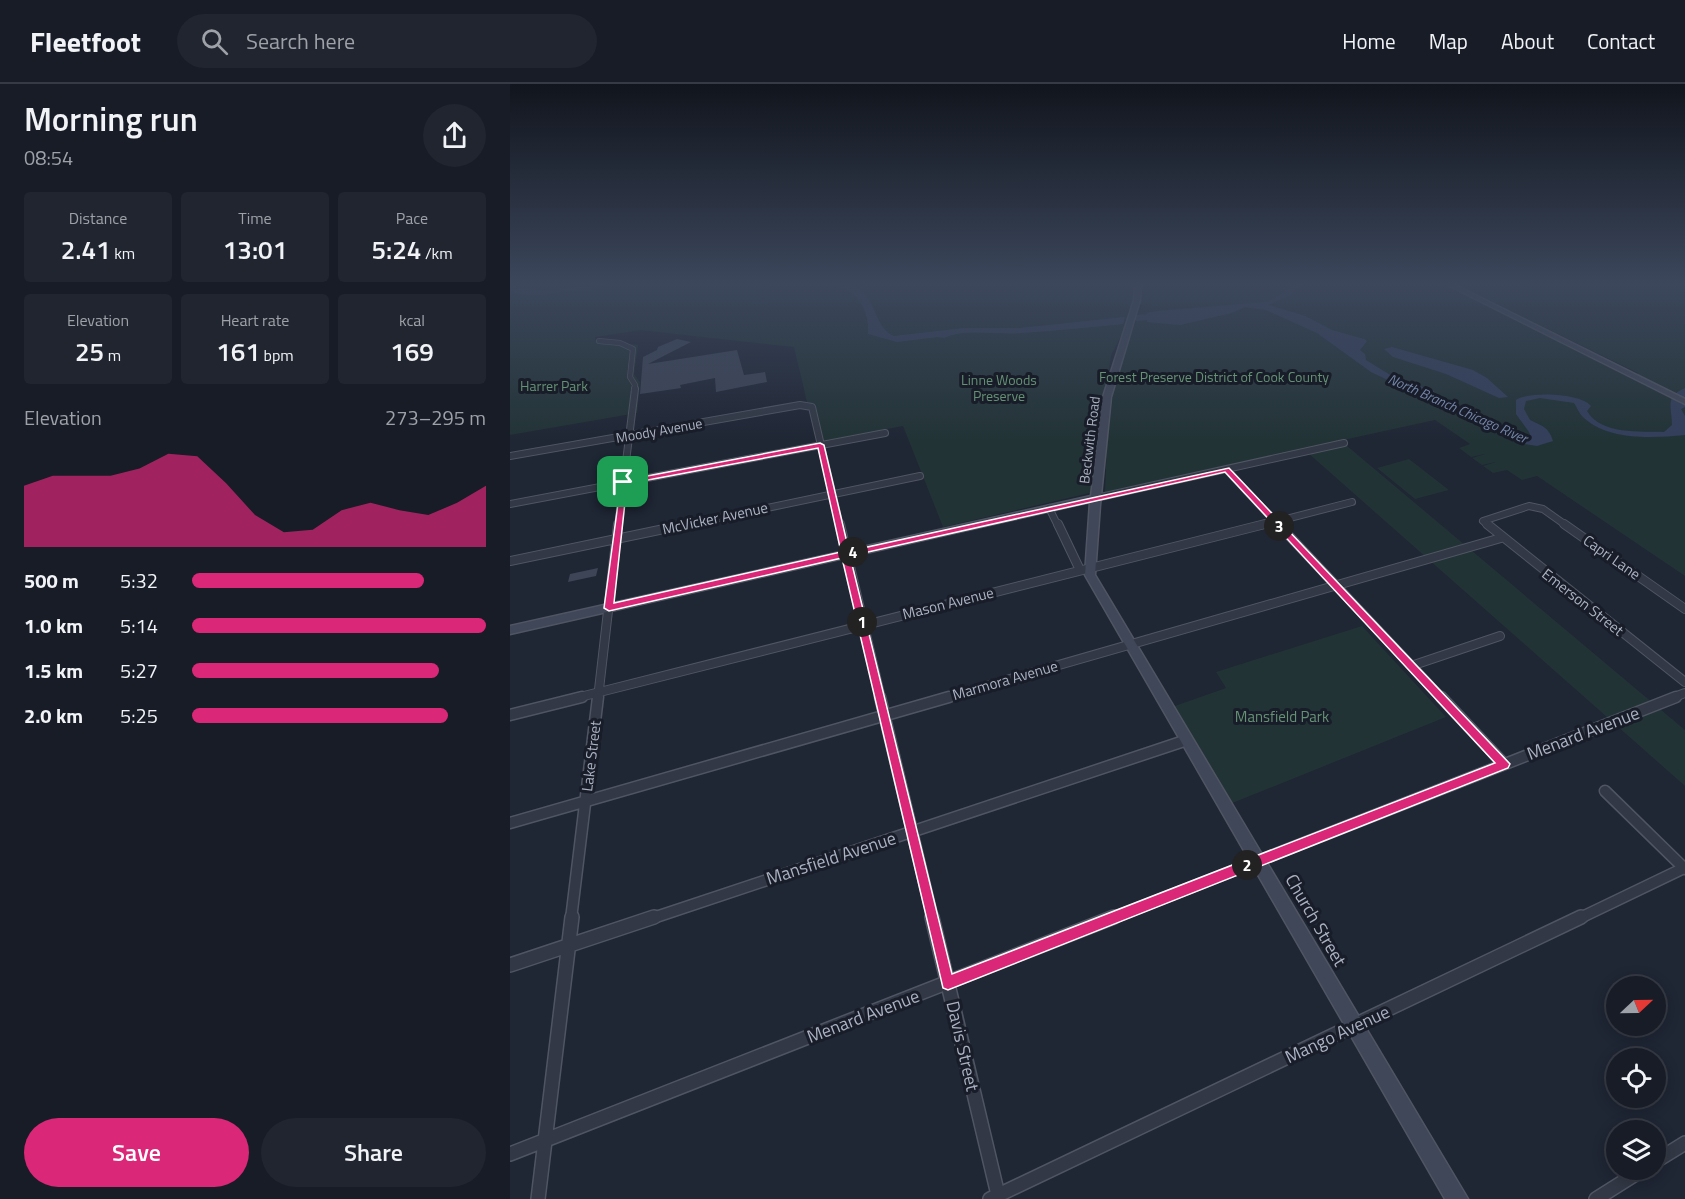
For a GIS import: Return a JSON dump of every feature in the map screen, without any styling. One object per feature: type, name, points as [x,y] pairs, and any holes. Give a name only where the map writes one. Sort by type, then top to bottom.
[{"type":"street","name":"Beckwith Road","points":[[1085,569],[1096,498],[1107,397],[1114,367],[1125,336]]},
{"type":"street","points":[[1554,336],[1685,402]]},
{"type":"street","name":"Lake Street","points":[[538,1199],[635,385],[630,377],[633,349],[624,345],[599,341]]},
{"type":"street","name":"Moody Avenue","points":[[510,456],[807,405]]},
{"type":"street","name":"Davis Street","points":[[807,405],[812,407],[948,983],[996,1198]]},
{"type":"street","points":[[510,504],[885,433]]},
{"type":"street","points":[[510,630],[1344,443]]},
{"type":"street","points":[[1227,470],[1504,764]]},
{"type":"street","name":"McVicker Avenue","points":[[510,561],[920,476]]},
{"type":"street","name":"Mason Avenue","points":[[510,715],[1352,502]]},
{"type":"street","name":"Capri Lane","points":[[1483,521],[1529,506],[1539,507],[1685,609]]},
{"type":"street","name":"Church Street","points":[[1049,508],[1073,553],[1090,575],[1457,1199]]},
{"type":"street","name":"Emerson Street","points":[[1483,521],[1501,538],[1685,682]]},
{"type":"street","name":"Marmora Avenue","points":[[510,823],[1501,538]]},
{"type":"street","points":[[1410,666],[1500,636]]},
{"type":"street","name":"Menard Avenue","points":[[510,1154],[1685,693]]},
{"type":"street","name":"Mansfield Avenue","points":[[510,965],[1187,740]]},
{"type":"street","points":[[1605,791],[1684,869]]},
{"type":"street","name":"Mango Avenue","points":[[996,1198],[1684,869]]},
{"type":"street","points":[[1666,1155],[1685,1143]]},
{"type":"street","points":[[1596,1199],[1626,1180]]},
{"type":"green space","name":"Harrer Park","points":[[510,336],[601,336],[595,337],[595,340],[638,345],[634,374],[640,382],[637,413],[510,435]]},
{"type":"green space","name":"Linne Woods Preserve","points":[[695,336],[1121,336],[1111,355],[1090,493],[943,527],[903,426],[824,441],[815,405],[807,402],[794,347]]},
{"type":"green space","name":"Forest Preserve District of Cook County","points":[[1130,336],[1548,336],[1685,405],[1685,576],[1537,476],[1522,480],[1507,470],[1493,473],[1483,466],[1496,462],[1482,465],[1472,458],[1485,454],[1471,457],[1459,448],[1470,444],[1435,420],[1105,492],[1107,443],[1116,373]]},
{"type":"green space","points":[[1562,336],[1685,336],[1685,398],[1637,375],[1638,373]]},
{"type":"green space","points":[[1346,445],[1685,730],[1685,786],[1308,453]]},
{"type":"green space","points":[[1409,459],[1449,490],[1415,499],[1377,468]]},
{"type":"green space","name":"Mansfield Park","points":[[1362,626],[1446,717],[1230,804],[1172,707],[1226,688],[1216,672]]},
{"type":"water","points":[[875,336],[950,336],[944,338],[897,342]]},
{"type":"water","points":[[1321,336],[1353,336],[1364,339],[1367,341],[1360,350],[1365,354],[1366,360],[1392,376],[1434,391],[1435,397],[1523,439],[1531,437],[1516,414],[1516,400],[1523,397],[1555,395],[1577,398],[1591,406],[1587,411],[1593,419],[1611,428],[1664,432],[1672,425],[1672,399],[1678,391],[1685,388],[1685,397],[1679,402],[1682,404],[1685,401],[1685,407],[1681,409],[1685,416],[1685,435],[1646,437],[1606,431],[1582,416],[1574,403],[1540,398],[1526,401],[1524,409],[1530,420],[1547,430],[1553,441],[1537,446],[1517,443],[1371,372]]},
{"type":"water","points":[[1392,347],[1473,370],[1487,378],[1508,397],[1499,398],[1446,374],[1393,357],[1384,349]]},
{"type":"building","points":[[677,339],[691,342],[648,364],[737,350],[744,375],[765,372],[767,382],[716,392],[715,378],[680,385],[681,388],[640,394],[643,357],[657,350],[658,347]]},
{"type":"building","points":[[598,568],[596,576],[568,582],[570,574]]},
{"type":"route","points":[[623,482],[609,608],[698,587],[845,554],[913,539],[1049,508],[1227,470],[1504,764],[948,983],[897,769],[845,554],[843,546],[820,445],[623,482]]},
{"type":"water label","name":"North Branch Chicago River","points":[[1458,408]]}]
